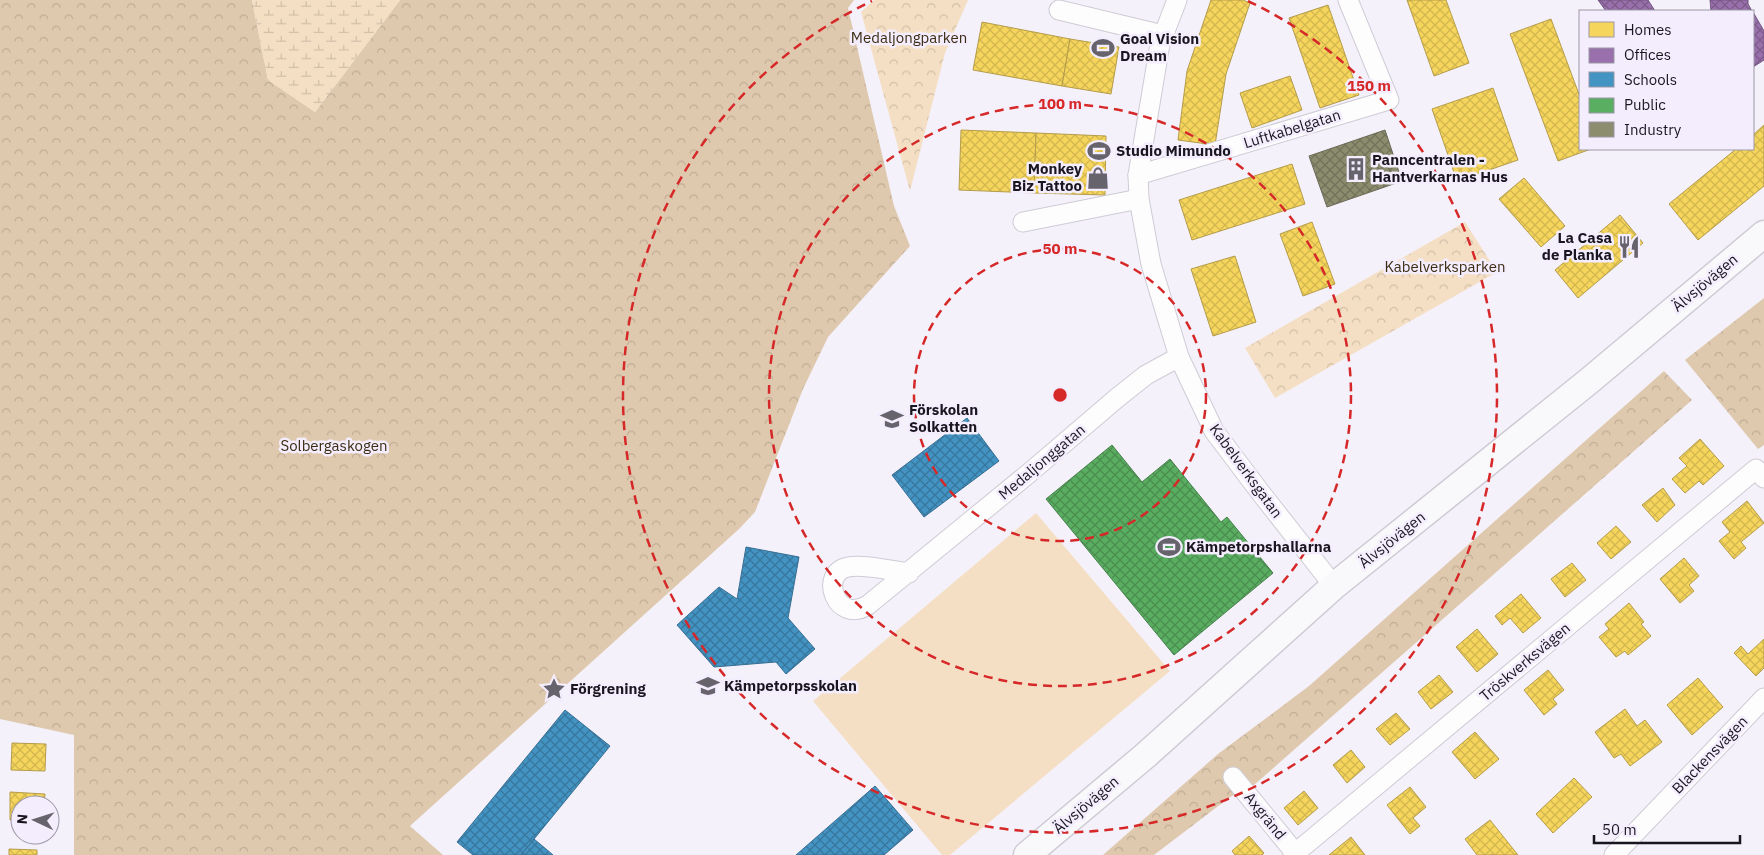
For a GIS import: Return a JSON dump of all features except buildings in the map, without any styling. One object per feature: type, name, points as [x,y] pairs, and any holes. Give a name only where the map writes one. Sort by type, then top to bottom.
[{"type":"main road","name":"Älvsjövägen","points":[[1027,855],[1146,755],[1334,586],[1589,381],[1764,234]]},
{"type":"street","name":"Kabelverksgatan","points":[[1177,0],[1160,44],[1138,175],[1139,199],[1150,264],[1179,357],[1214,431],[1334,586]]},
{"type":"street","name":"Luftkabelgatan","points":[[1138,175],[1389,100],[1348,0]]},
{"type":"street","points":[[1059,10],[1163,35]]},
{"type":"street","points":[[1023,222],[1139,199]]},
{"type":"street","name":"Medaljonggatan","points":[[909,573],[1124,392],[1146,375],[1179,357]]},
{"type":"street","name":"Tröskverksvägen","points":[[1295,854],[1760,474]]},
{"type":"street","name":"Blackensvägen","points":[[1614,855],[1764,698]]},
{"type":"street","name":"Axgränd","points":[[1233,776],[1295,854]]},
{"type":"green space","name":"Solbergaskogen","points":[[0,0],[252,0],[268,80],[315,112],[400,0],[854,0],[848,8],[894,206],[910,246],[828,337],[803,389],[755,512],[739,529],[410,826],[443,855],[74,855],[74,735],[0,719]]},
{"type":"green space","points":[[252,0],[400,0],[315,112],[268,80]]},
{"type":"green space","name":"Medaljongparken","points":[[874,0],[968,0],[945,53],[910,191],[861,12]]},
{"type":"green space","name":"Kabelverksparken","points":[[1465,222],[1497,272],[1275,398],[1245,348]]},
{"type":"green space","points":[[1764,298],[1764,445],[1758,449],[1685,360]]},
{"type":"green space","points":[[1664,371],[1692,400],[1254,785],[1230,797],[1154,855],[1103,855],[1218,754],[1309,686]]},
{"type":"green space","points":[[1036,513],[1170,671],[950,855],[942,855],[813,701]]},
{"type":"place","name":"Goal Vision Dream","points":[[1103,48]]},
{"type":"place","name":"Studio Mimundo","points":[[1099,151]]},
{"type":"place","name":"Panncentralen - Hantverkarnas Hus","points":[[1356,169]]},
{"type":"place","name":"Monkey Biz Tattoo","points":[[1098,178]]},
{"type":"place","name":"La Casa de Planka","points":[[1629,247]]},
{"type":"place","name":"Förskolan Solkatten","points":[[892,419]]},
{"type":"place","name":"Kämpetorpshallarna","points":[[1169,547]]},
{"type":"place","name":"Kämpetorpsskolan","points":[[708,686]]},
{"type":"place","name":"Förgrening","points":[[554,689]]}]
